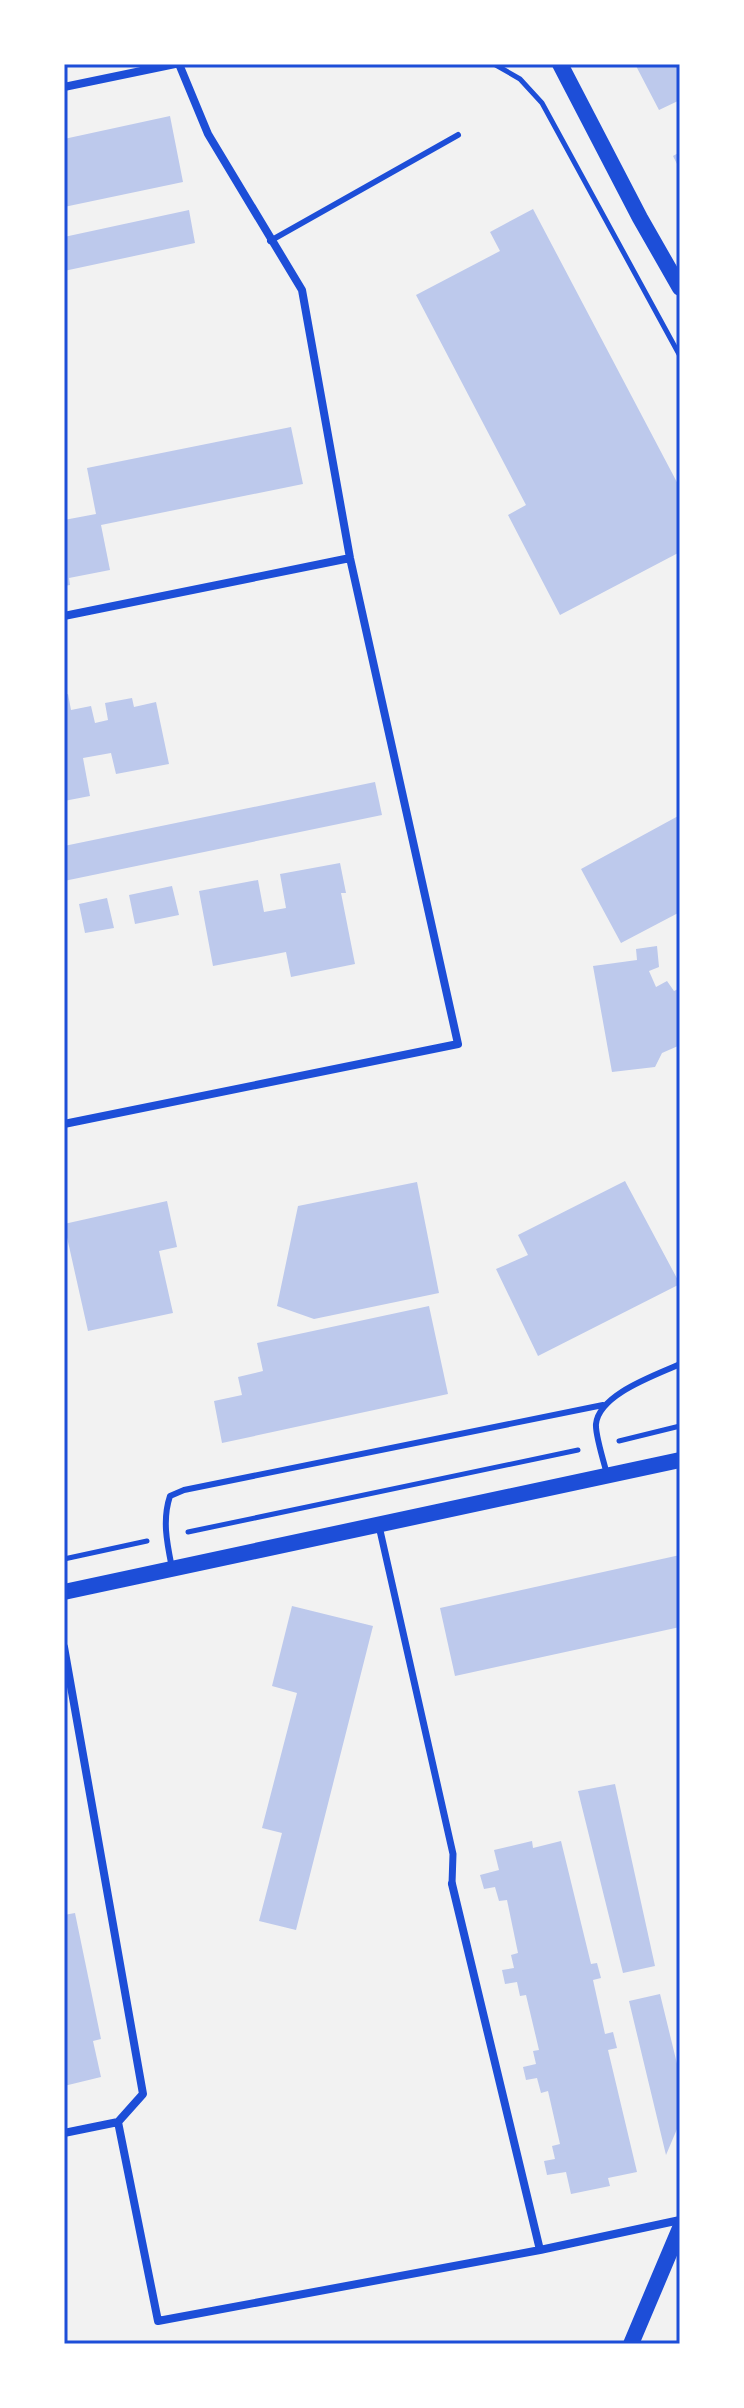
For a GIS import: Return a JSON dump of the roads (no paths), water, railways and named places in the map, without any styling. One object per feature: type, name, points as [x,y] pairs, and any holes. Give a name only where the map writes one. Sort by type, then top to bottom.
[{"type":"main road","points":[[560,64],[640,218],[678,282]]},
{"type":"main road","points":[[64,1592],[680,1460]]},
{"type":"main road","points":[[631,2344],[680,2228]]},
{"type":"street","points":[[64,87],[177,64],[208,134],[302,290],[350,558],[458,1044],[64,1124]]},
{"type":"street","points":[[64,616],[350,558]]},
{"type":"street","points":[[379,1524],[453,1854],[452,1884],[540,2250]]},
{"type":"street","points":[[64,1647],[143,2094],[118,2122],[64,2133]]},
{"type":"street","points":[[118,2122],[158,2321],[540,2250],[680,2220]]},
{"type":"lane","points":[[270,241],[458,135]]},
{"type":"lane","points":[[173,1569],[166,1537],[165,1510],[170,1496],[184,1490],[603,1405],[634,1385],[680,1364]]},
{"type":"lane","points":[[603,1405],[596,1425],[607,1474]]}]
